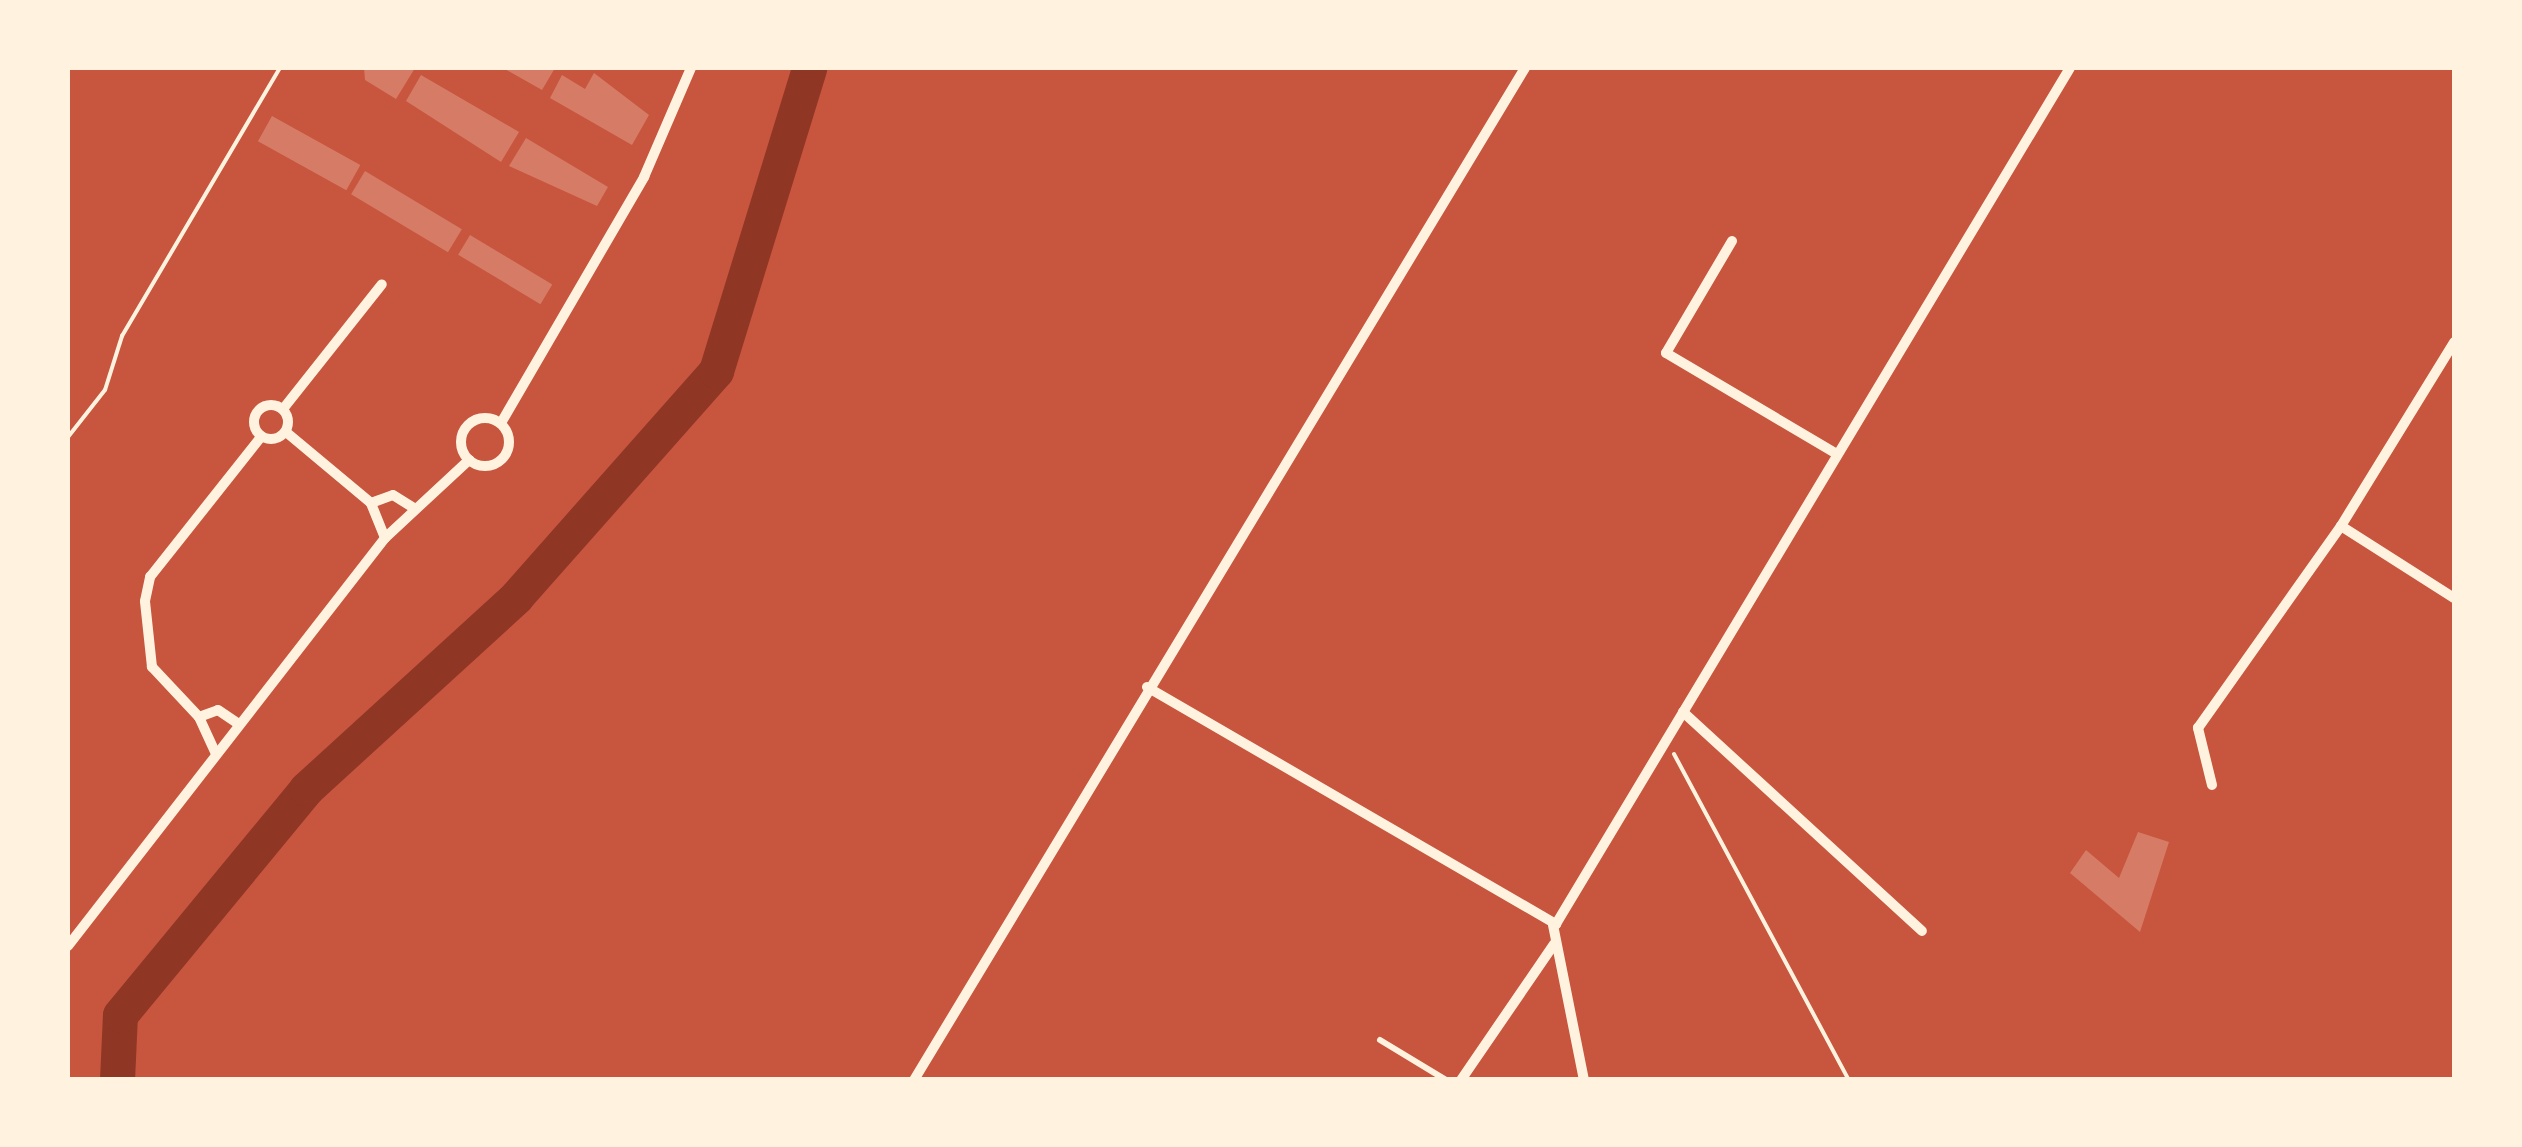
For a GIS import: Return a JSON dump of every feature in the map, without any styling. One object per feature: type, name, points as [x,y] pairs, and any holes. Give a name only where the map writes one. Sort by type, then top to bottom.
[{"type":"street","points":[[68,946],[385,538],[469,460],[504,458],[500,422],[644,177],[691,68]]},
{"type":"street","points":[[914,1080],[1146,687],[1525,68]]},
{"type":"street","points":[[1584,1080],[1554,944],[1554,925],[2070,68]]},
{"type":"street","points":[[1732,242],[1666,353],[1837,454]]},
{"type":"street","points":[[262,436],[258,412],[283,409],[382,284]]},
{"type":"street","points":[[2212,785],[2198,728],[2341,526],[2454,342]]},
{"type":"street","points":[[283,409],[286,432],[371,503],[385,538]]},
{"type":"street","points":[[469,460],[466,426],[500,422]]},
{"type":"street","points":[[216,754],[199,716],[152,667],[150,577],[262,436],[286,432]]},
{"type":"street","points":[[371,503],[392,495],[415,509]]},
{"type":"street","points":[[2341,526],[2454,598]]},
{"type":"street","points":[[1146,687],[1554,925]]},
{"type":"street","points":[[199,716],[218,710],[238,724]]},
{"type":"street","points":[[1682,712],[1922,931]]},
{"type":"street","points":[[1461,1080],[1554,944]]},
{"type":"lane","points":[[1380,1040],[1446,1080]]},
{"type":"path","points":[[68,436],[105,390],[122,336],[280,68]]},
{"type":"path","points":[[1664,743],[1849,1080]]},
{"type":"building","points":[[364,68],[415,68],[396,99],[365,80]]},
{"type":"building","points":[[503,68],[555,68],[542,90]]},
{"type":"building","points":[[594,73],[649,115],[632,145],[550,98],[562,75],[585,89]]},
{"type":"building","points":[[421,75],[519,132],[501,162],[406,101]]},
{"type":"building","points":[[272,116],[360,165],[346,190],[258,141]]},
{"type":"building","points":[[526,138],[608,187],[597,206],[509,166]]},
{"type":"building","points":[[365,171],[462,229],[448,252],[351,194]]},
{"type":"building","points":[[470,235],[552,284],[540,304],[458,255]]},
{"type":"building","points":[[2138,832],[2169,842],[2140,932],[2070,873],[2086,850],[2119,878]]},
{"type":"waterway","points":[[117,1080],[120,1015],[306,789],[516,597],[716,371],[809,68]]}]
